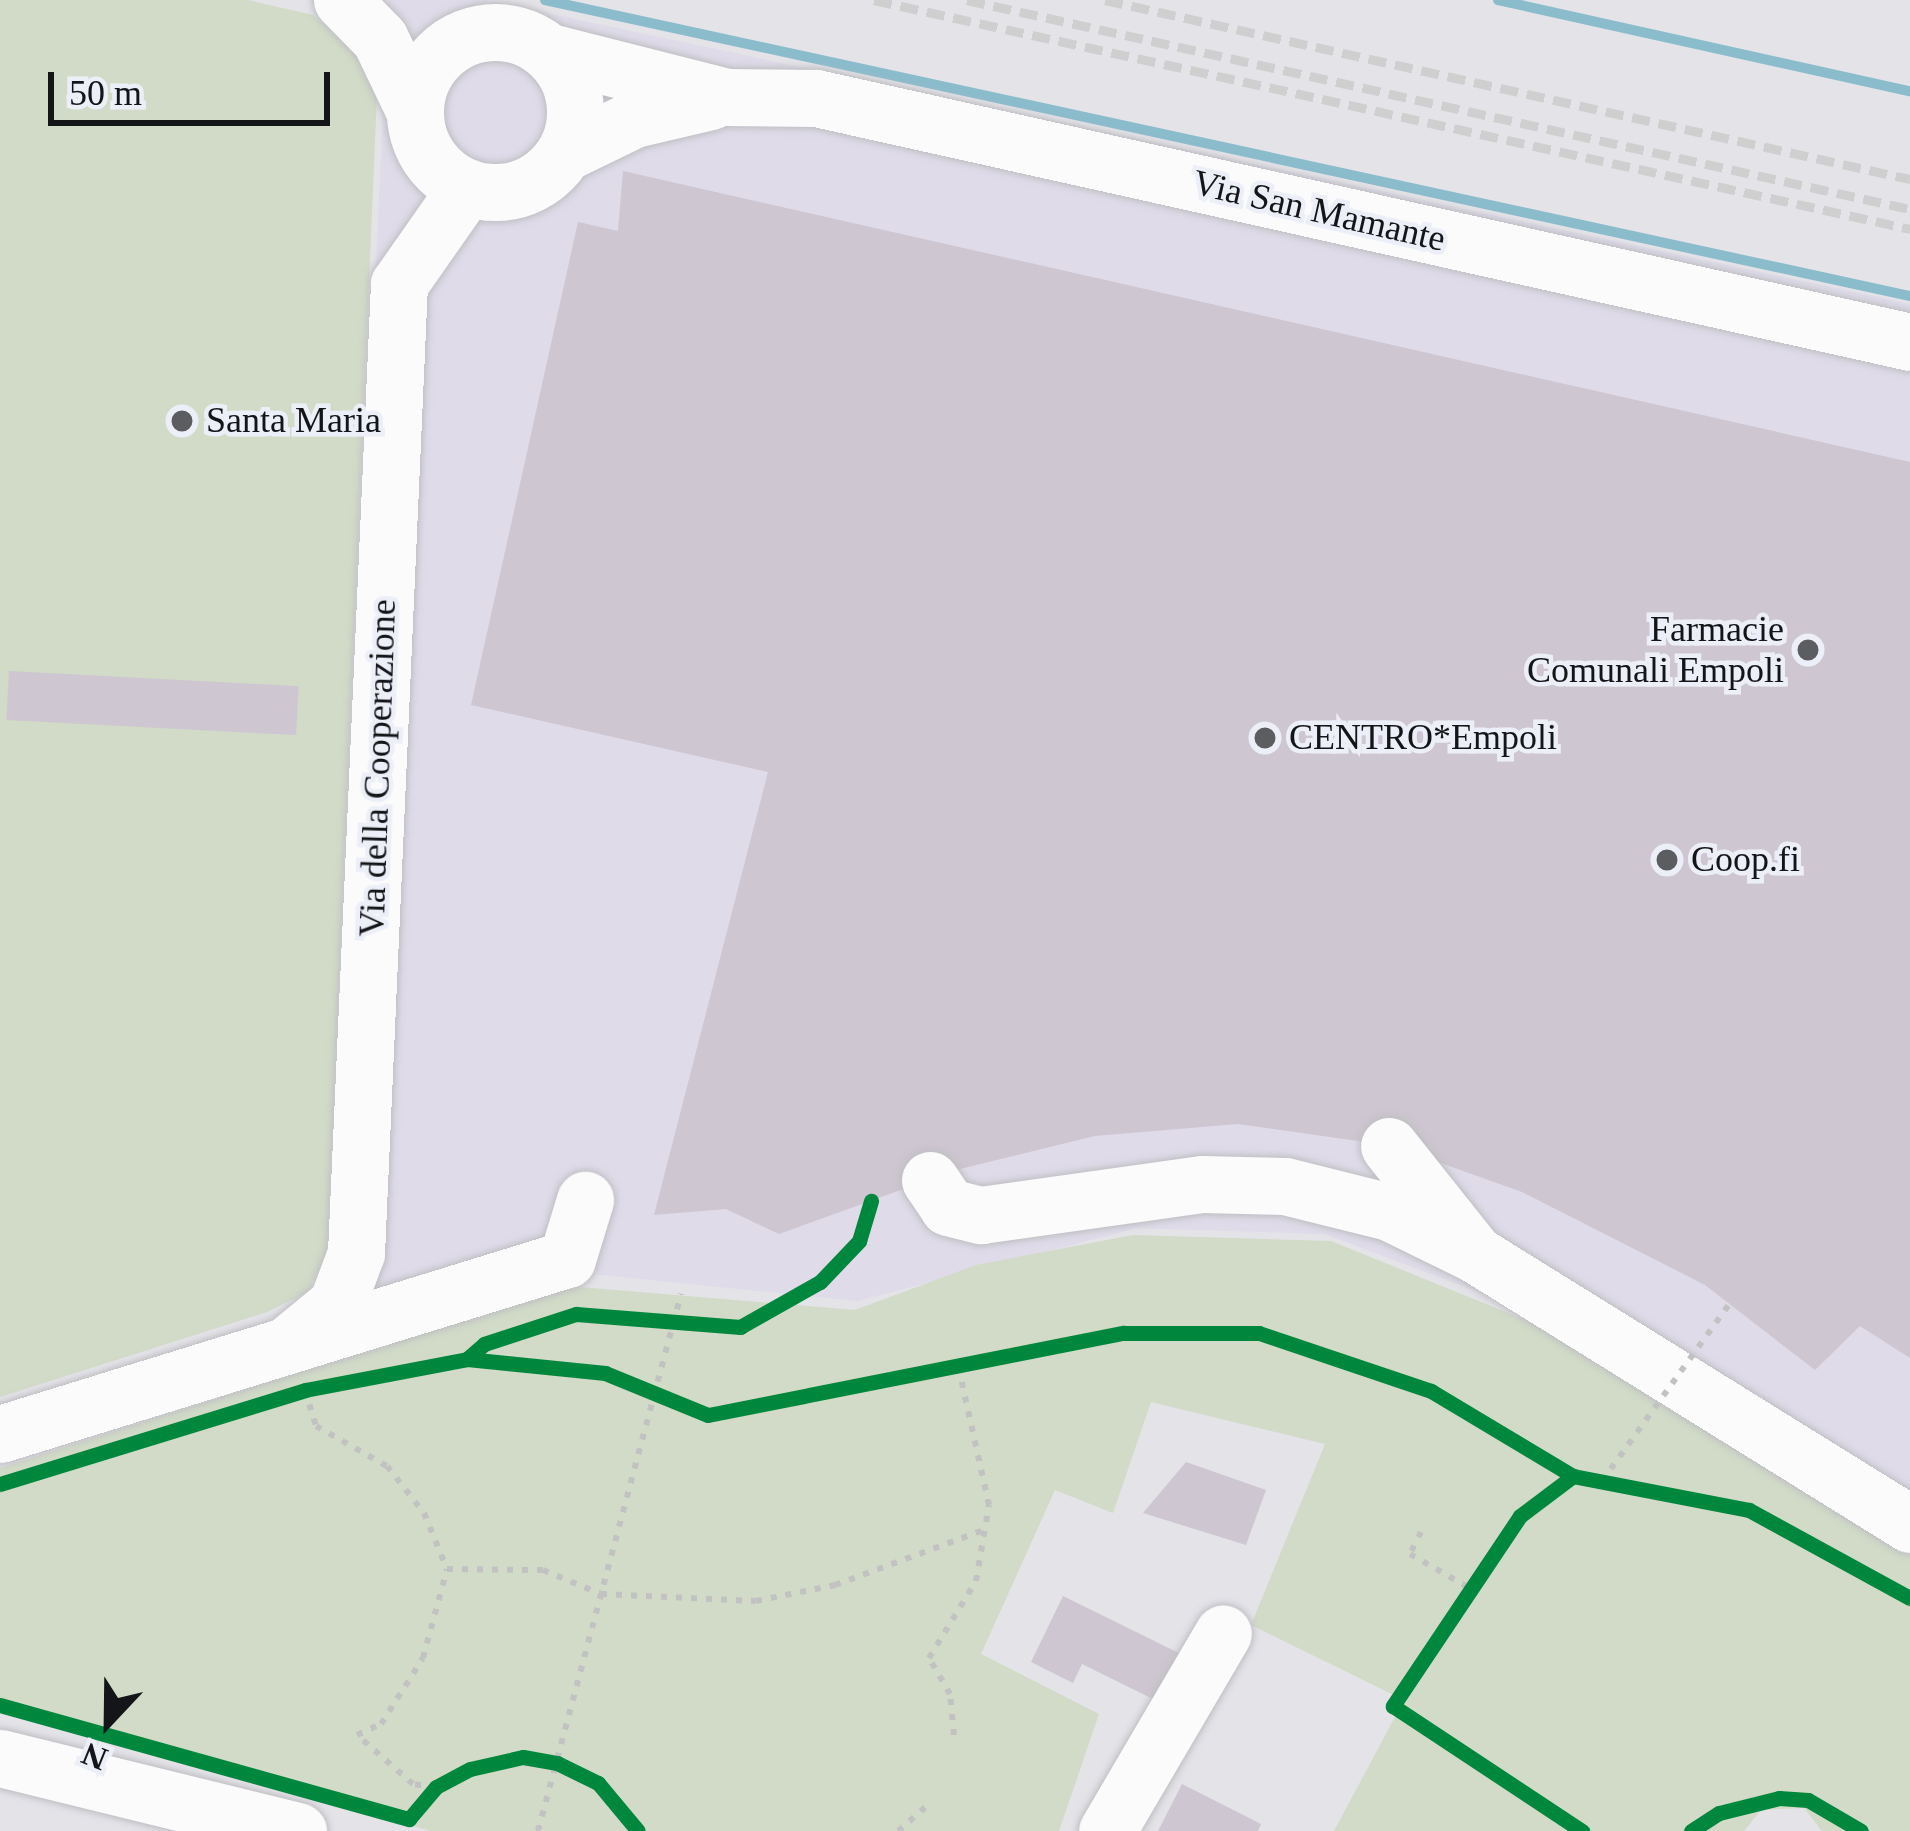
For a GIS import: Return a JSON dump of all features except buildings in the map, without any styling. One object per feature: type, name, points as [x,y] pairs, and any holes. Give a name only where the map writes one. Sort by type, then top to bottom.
[{"type":"street","points":[[343,0],[380,39],[414,110],[428,157],[467,187],[512,191],[566,152],[634,119],[726,98]]},
{"type":"street","points":[[362,0],[479,32],[505,32],[550,52],[726,98]]},
{"type":"street","points":[[414,110],[433,60],[479,32]]},
{"type":"street","points":[[550,52],[576,99],[566,152]]},
{"type":"street","name":"Via San Mamante","points":[[726,98],[816,98],[1910,342]]},
{"type":"street","name":"Via della Cooperazione","points":[[292,1377],[337,1304],[356,1253],[399,284],[467,187]]},
{"type":"street","points":[[1389,1146],[1475,1254]]},
{"type":"street","points":[[930,1180],[949,1207],[981,1215],[1202,1184],[1285,1186],[1389,1212],[1475,1254],[1910,1524]]},
{"type":"street","name":"Via della Cooperazione","points":[[0,1433],[292,1377],[566,1259],[585,1200]]},
{"type":"street","points":[[1107,1831],[1223,1633]]},
{"type":"street","points":[[0,1758],[298,1831]]},
{"type":"path","points":[[538,1831],[548,1761],[601,1594],[681,1294]]},
{"type":"path","points":[[1602,1481],[1730,1303]]},
{"type":"path","points":[[654,1316],[697,1321]]},
{"type":"path","points":[[937,1375],[980,1366]]},
{"type":"path","points":[[954,1735],[950,1694],[929,1658],[976,1581],[988,1528],[983,1447],[959,1370]]},
{"type":"path","points":[[292,1377],[328,1386]]},
{"type":"path","points":[[292,1377],[316,1426],[387,1466],[424,1513],[447,1568],[423,1658],[381,1724],[357,1736],[413,1784],[436,1787]]},
{"type":"path","points":[[626,1381],[667,1398]]},
{"type":"path","points":[[1573,1476],[1622,1484]]},
{"type":"path","points":[[447,1568],[543,1570],[601,1594],[756,1600],[835,1585],[988,1528]]},
{"type":"path","points":[[1421,1532],[1410,1554],[1471,1589]]},
{"type":"path","points":[[1458,1609],[1483,1571]]},
{"type":"path","points":[[548,1761],[579,1771]]},
{"type":"path","points":[[417,1807],[436,1787],[453,1778]]},
{"type":"path","points":[[898,1831],[930,1803]]},
{"type":"shaded area","name":"CENTRO*Empoli","points":[[388,0],[486,0],[1910,304],[1910,1563],[1523,1309],[1325,1234],[1136,1228],[858,1301],[582,1273],[327,1352]]},
{"type":"green space","name":"Santa Maria","points":[[0,0],[248,0],[313,15],[365,58],[377,95],[327,1253],[308,1292],[267,1312],[0,1397]]},
{"type":"green space","points":[[1133,1235],[1331,1241],[1540,1326],[1910,1555],[1910,1831],[1822,1831],[1804,1808],[1761,1810],[1744,1831],[1334,1831],[1404,1700],[1251,1625],[1325,1444],[1151,1402],[1113,1513],[1055,1490],[981,1654],[1099,1714],[1059,1831],[431,1831],[0,1712],[0,1468],[568,1286],[855,1310],[976,1265]]},
{"type":"waterway","points":[[545,0],[1910,296]]},
{"type":"waterway","points":[[1498,0],[1910,91]]},
{"type":"railway","points":[[874,0],[1910,229]]},
{"type":"railway","points":[[967,0],[1910,209]]},
{"type":"railway","points":[[1105,0],[1910,179]]},
{"type":"cycle path","points":[[467,1359],[484,1344],[576,1314],[740,1327],[820,1282],[859,1241],[871,1201]]},
{"type":"cycle path","points":[[0,1484],[305,1390],[467,1359],[605,1373],[708,1415],[1124,1333],[1259,1333],[1431,1391],[1573,1476],[1749,1510],[1910,1598]]},
{"type":"cycle path","points":[[1573,1476],[1520,1516],[1393,1706],[1582,1831]]},
{"type":"cycle path","points":[[0,1705],[409,1819],[436,1787],[470,1769],[523,1757],[557,1763],[598,1783],[638,1831]]},
{"type":"cycle path","points":[[1691,1831],[1719,1813],[1779,1798],[1808,1800],[1861,1831]]},
{"type":"place","name":"Santa Maria","points":[[182,421]]},
{"type":"place","name":"Farmacie Comunali Empoli","points":[[1808,650]]},
{"type":"place","name":"CENTRO*Empoli","points":[[1265,738]]},
{"type":"place","name":"Coop.fi","points":[[1667,860]]}]
